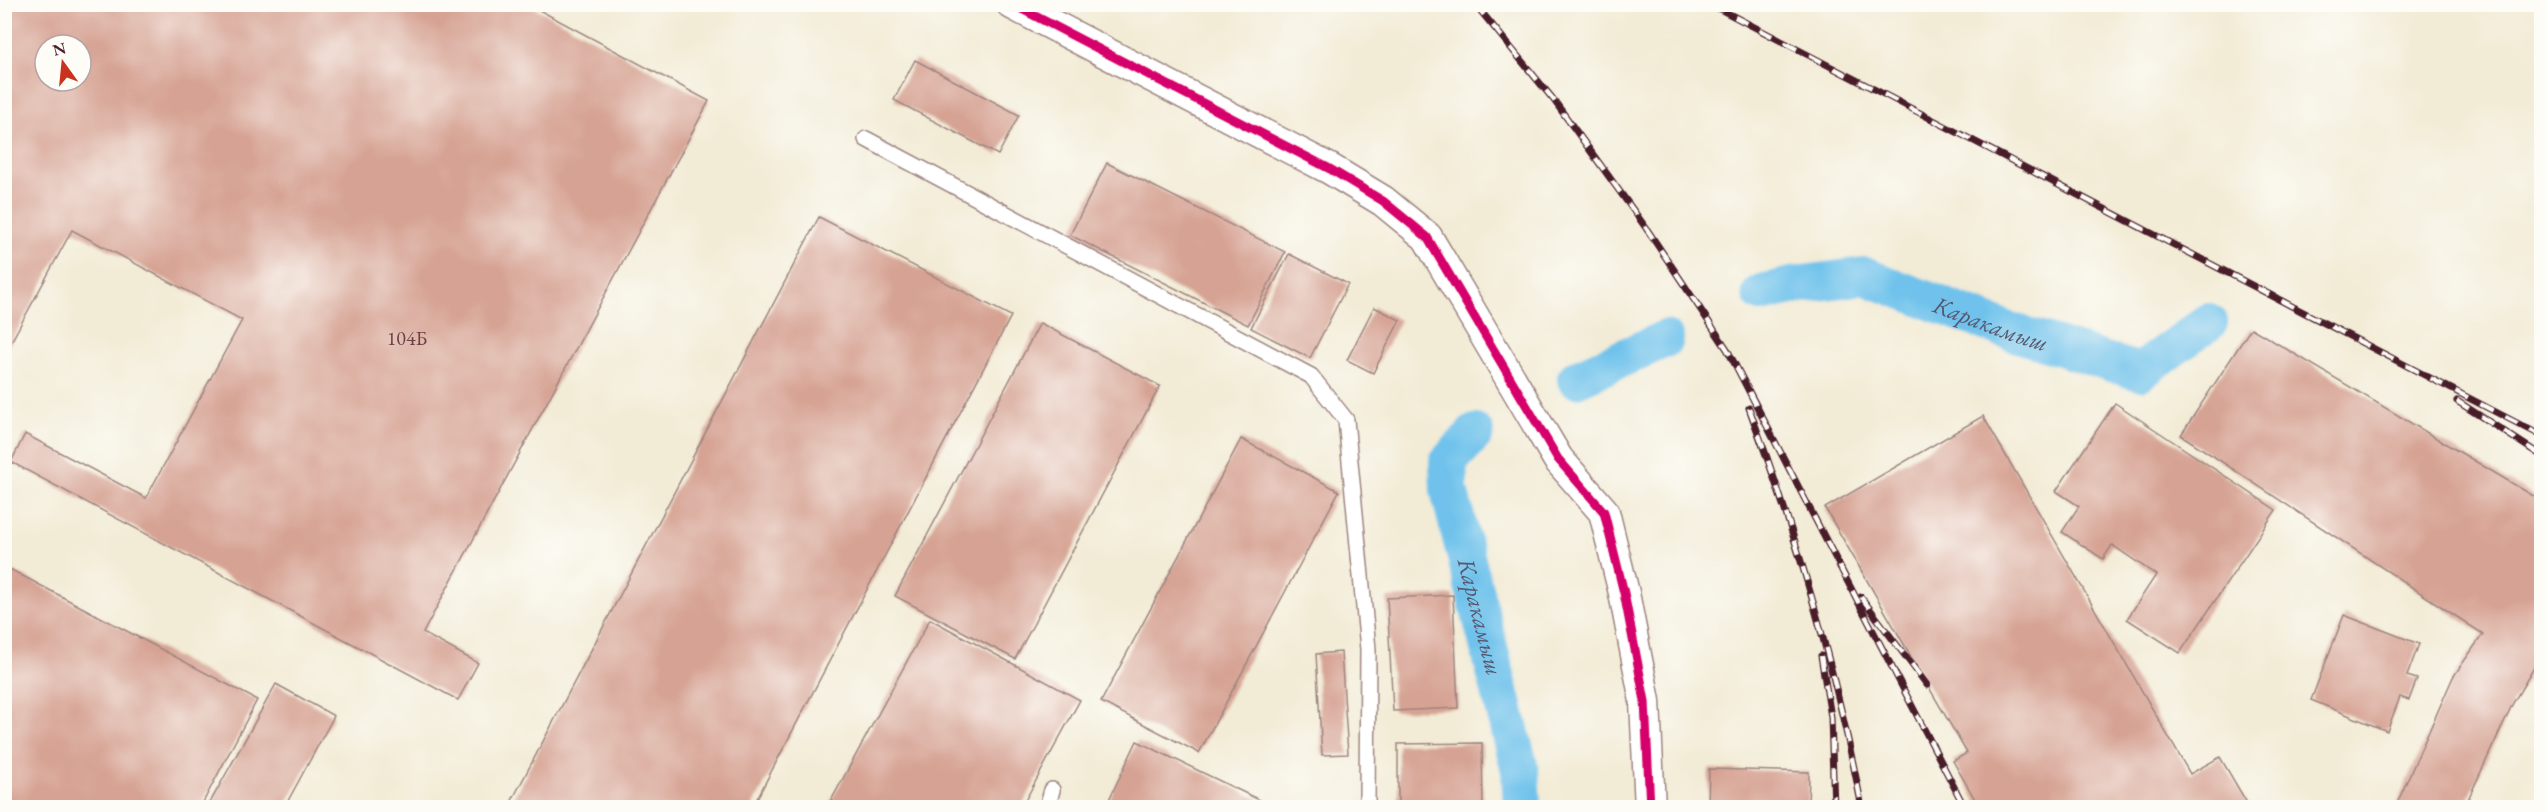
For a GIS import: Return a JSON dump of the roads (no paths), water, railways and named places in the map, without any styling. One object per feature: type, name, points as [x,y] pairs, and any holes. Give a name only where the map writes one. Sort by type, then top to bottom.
[{"type":"street","points":[[1012,4],[1330,169],[1383,201],[1427,237],[1558,459],[1604,512],[1624,593],[1646,700],[1650,807]]},
{"type":"lane","points":[[866,139],[1311,376],[1346,420],[1368,649],[1367,807]]},
{"type":"lane","points":[[1047,807],[1052,790]]},
{"type":"waterway","name":"Каракамыш","points":[[1761,293],[1796,285],[1864,276],[2012,332],[2140,372],[2209,322]]},
{"type":"waterway","name":"Каракамыш","points":[[1576,379],[1665,339]]},
{"type":"waterway","name":"Каракамыш","points":[[1475,433],[1448,462],[1449,490],[1520,770],[1522,808]]},
{"type":"railway","points":[[1475,4],[1553,99],[1646,228],[1727,349],[1965,808]]},
{"type":"railway","points":[[1710,4],[2542,436]]},
{"type":"railway","points":[[2457,401],[2542,456]]},
{"type":"railway","points":[[1749,408],[1784,506],[1814,606],[1840,706],[1862,808]]},
{"type":"railway","points":[[1861,597],[1927,685]]},
{"type":"railway","points":[[1821,656],[1831,717],[1834,808]]}]
